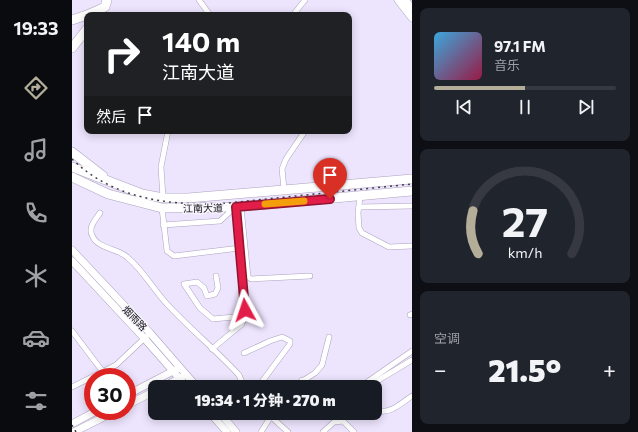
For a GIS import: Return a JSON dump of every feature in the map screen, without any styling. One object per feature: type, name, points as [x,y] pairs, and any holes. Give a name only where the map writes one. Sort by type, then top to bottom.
[{"type":"highway","points":[[100,12],[108,2]]},
{"type":"highway","points":[[92,12],[108,2]]},
{"type":"highway","points":[[72,20],[84,16]]},
{"type":"highway","points":[[72,48],[84,33]]},
{"type":"highway","points":[[72,152],[111,182]]},
{"type":"highway","name":"江南大道","points":[[72,167],[142,194],[163,198],[188,198],[412,179]]},
{"type":"highway","name":"江南大道","points":[[72,177],[108,194],[162,208],[237,207],[360,197],[412,191]]},
{"type":"main road","points":[[398,0],[412,18]]},
{"type":"main road","points":[[405,0],[412,8]]},
{"type":"main road","name":"烟雨路","points":[[72,250],[177,369],[187,375],[191,380]]},
{"type":"main road","name":"烟雨路","points":[[72,261],[147,336]]},
{"type":"main road","points":[[136,390],[177,369]]},
{"type":"main road","name":"烟雨路","points":[[177,369],[180,378]]},
{"type":"main road","points":[[176,380],[187,375]]},
{"type":"main road","points":[[136,400],[148,394]]},
{"type":"main road","points":[[72,424],[84,418]]},
{"type":"main road","points":[[74,432],[100,420]]},
{"type":"main road","points":[[216,420],[227,432]]},
{"type":"main road","points":[[226,420],[236,432]]},
{"type":"street","points":[[199,0],[208,12]]},
{"type":"street","points":[[295,12],[305,0]]},
{"type":"street","points":[[163,198],[161,167],[167,134]]},
{"type":"street","points":[[284,189],[282,169],[286,159],[303,134]]},
{"type":"street","points":[[360,197],[359,228],[362,233],[389,247],[412,246]]},
{"type":"street","points":[[359,207],[412,206]]},
{"type":"street","points":[[164,225],[220,221],[237,207]]},
{"type":"street","points":[[212,349],[242,324],[244,316],[245,310],[237,207]]},
{"type":"street","points":[[237,207],[248,277],[251,279],[310,276]]},
{"type":"street","points":[[162,208],[167,251],[174,256],[240,248]]},
{"type":"street","points":[[100,213],[91,228],[92,234],[97,243],[117,250],[127,256],[152,284],[166,303],[239,375],[241,380]]},
{"type":"street","points":[[216,276],[218,288],[215,294],[207,296],[204,288],[197,282],[184,284],[200,308],[213,320],[244,316]]},
{"type":"street","points":[[72,331],[100,368]]},
{"type":"street","points":[[110,368],[129,355],[147,336]]},
{"type":"street","points":[[302,380],[315,373],[322,366],[329,336]]},
{"type":"street","points":[[244,353],[270,340],[282,337],[290,341],[290,344],[263,380]]},
{"type":"street","points":[[370,380],[412,351]]},
{"type":"street","points":[[379,380],[412,360]]},
{"type":"street","points":[[72,387],[84,381]]},
{"type":"street","points":[[382,412],[391,411],[412,396]]},
{"type":"street","points":[[261,432],[267,420]]},
{"type":"street","points":[[276,420],[288,432]]},
{"type":"street","points":[[323,432],[334,422],[342,421],[354,432]]},
{"type":"railway","points":[[72,159],[104,183],[122,191],[178,203],[218,204],[412,184]]},
{"type":"railway","points":[[72,425],[76,432]]},
{"type":"slow traffic","points":[[265,204],[304,201]]},
{"type":"route","points":[[245,310],[236,207],[330,199]]}]
